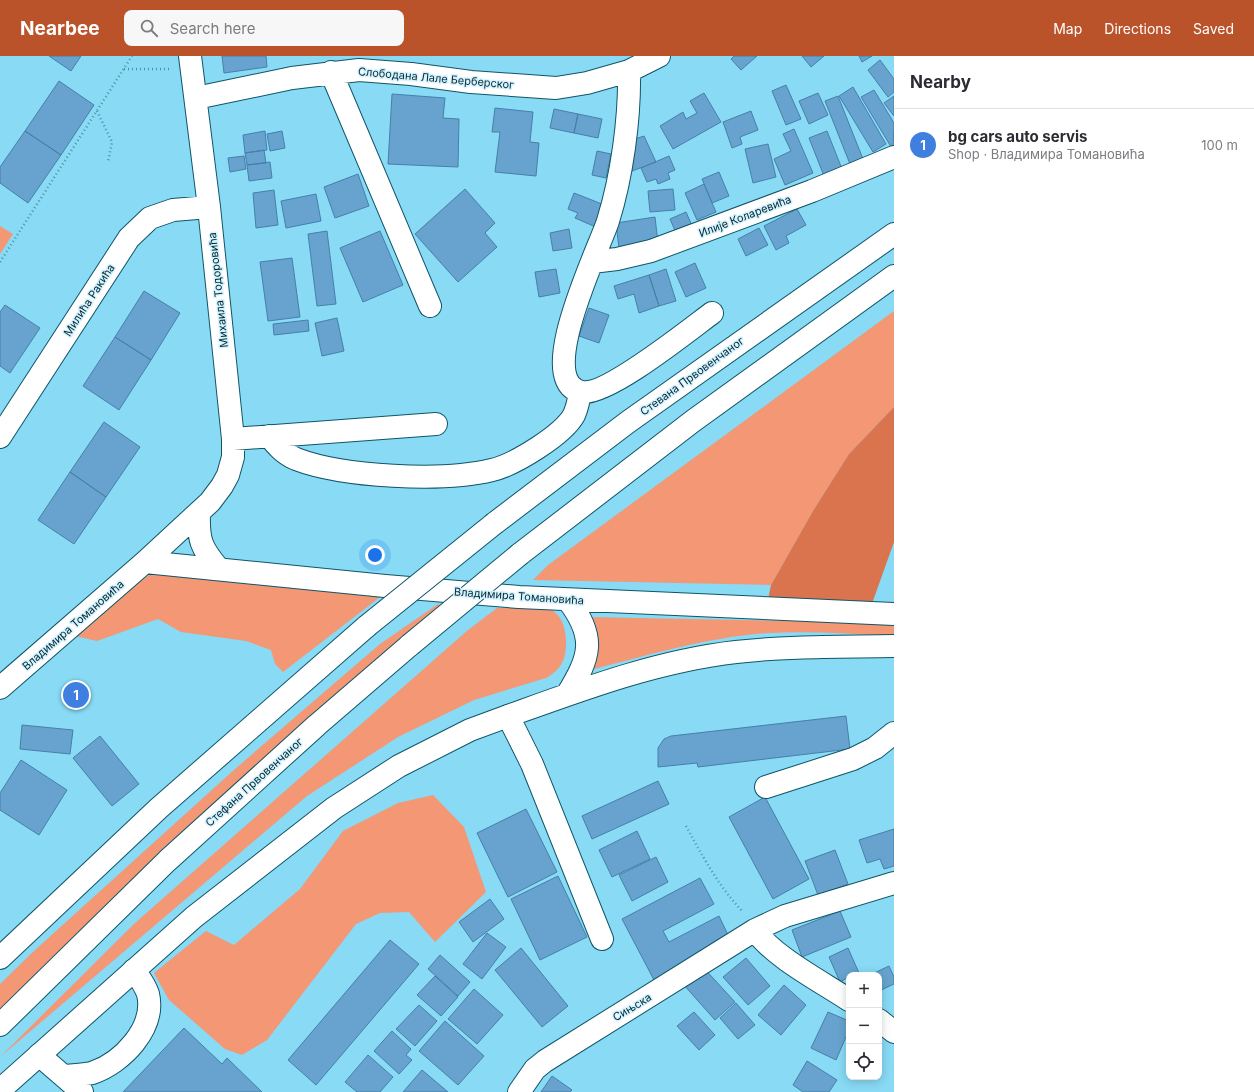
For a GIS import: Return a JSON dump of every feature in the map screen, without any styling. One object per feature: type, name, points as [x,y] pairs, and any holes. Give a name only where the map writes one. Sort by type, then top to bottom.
[{"type":"main road","name":"Слободана Лале Берберског","points":[[196,98],[292,78],[331,72],[358,63],[411,74],[471,82],[556,88],[629,71],[654,58]]},
{"type":"main road","name":"Михаила Тодоровића","points":[[191,62],[209,207],[233,439],[233,457],[228,475],[216,496],[199,513]]},
{"type":"main road","points":[[629,71],[629,108],[617,182],[608,221],[570,320],[564,350],[565,377],[568,383],[580,392],[595,391],[646,362],[712,313]]},
{"type":"main road","points":[[331,72],[430,306]]},
{"type":"main road","name":"Илије Коларевића","points":[[592,262],[617,259],[651,251],[812,191],[894,157]]},
{"type":"main road","name":"Милића Ракића","points":[[0,437],[129,238],[150,218],[173,210],[209,207]]},
{"type":"main road","name":"Стевана Првовенчаног","points":[[0,958],[160,808],[368,626],[495,523],[641,413],[894,234]]},
{"type":"main road","name":"Стефана Првовенчаног","points":[[0,1025],[167,861],[317,725],[410,645],[520,554],[693,420],[894,276]]},
{"type":"main road","points":[[269,436],[280,450],[295,459],[331,468],[388,475],[445,476],[493,470],[538,448],[563,430],[574,415],[580,392]]},
{"type":"main road","points":[[233,439],[436,424]]},
{"type":"main road","points":[[199,513],[198,530],[201,544],[219,569]]},
{"type":"main road","name":"Владимира Томановића","points":[[0,688],[199,513]]},
{"type":"main road","name":"Владимира Томановића","points":[[145,562],[450,592],[568,600],[894,614]]},
{"type":"main road","points":[[567,695],[582,668],[587,643],[585,628],[568,600]]},
{"type":"main road","points":[[0,1090],[194,917],[334,808],[399,766],[470,730],[611,679],[681,661],[736,652],[802,647],[894,646]]},
{"type":"main road","points":[[508,716],[532,764],[602,939]]},
{"type":"main road","points":[[766,787],[853,759],[875,748],[894,733]]},
{"type":"main road","name":"Сињска","points":[[519,1092],[535,1069],[557,1053],[758,928],[785,916],[894,883]]},
{"type":"main road","points":[[758,928],[762,941],[774,951],[846,998]]},
{"type":"main road","points":[[64,1076],[96,1071],[116,1060],[130,1048],[142,1030],[148,1015],[148,995],[143,982],[134,970]]},
{"type":"main road","points":[[882,1022],[894,1032]]},
{"type":"main road","points":[[39,1055],[82,1092]]},
{"type":"path","points":[[0,262],[132,56]]},
{"type":"path","points":[[124,69],[191,62]]},
{"type":"path","points":[[97,111],[112,142],[108,162]]},
{"type":"path","points":[[686,826],[716,879],[730,898],[758,928]]},
{"type":"shaded area","points":[[0,226],[13,234],[0,254]]},
{"type":"shaded area","points":[[894,311],[894,407],[849,454],[813,511],[771,585],[533,580],[548,565]]},
{"type":"shaded area","points":[[894,407],[894,542],[869,612],[766,609],[771,585],[813,511],[849,454]]},
{"type":"shaded area","points":[[156,570],[380,597],[283,672],[275,664],[271,650],[246,641],[181,632],[158,619],[97,641],[75,636],[105,607]]},
{"type":"shaded area","points":[[438,604],[442,607],[0,1010],[0,984],[35,950],[235,769],[380,644]]},
{"type":"shaded area","points":[[497,608],[545,608],[555,612],[563,624],[566,640],[565,655],[556,671],[546,678],[474,700],[398,737],[307,796],[0,1057],[135,923],[468,630]]},
{"type":"shaded area","points":[[589,617],[894,623],[894,636],[800,632],[747,635],[679,647],[591,670]]},
{"type":"shaded area","points":[[433,795],[464,827],[486,892],[435,942],[409,912],[380,913],[356,924],[267,1040],[242,1055],[225,1049],[169,1000],[154,973],[206,931],[234,945],[300,889],[343,831],[398,803]]},
{"type":"building","points":[[49,56],[81,56],[71,71]]},
{"type":"building","points":[[222,56],[266,56],[267,67],[224,73]]},
{"type":"building","points":[[734,56],[757,56],[741,70],[731,59]]},
{"type":"building","points":[[802,56],[824,56],[811,67]]},
{"type":"building","points":[[859,56],[872,56],[862,62]]},
{"type":"building","points":[[880,60],[894,79],[894,92],[888,97],[868,70]]},
{"type":"building","points":[[59,81],[94,105],[61,155],[25,131]]},
{"type":"building","points":[[786,85],[801,119],[786,125],[772,91]]},
{"type":"building","points":[[853,87],[886,144],[873,152],[839,96]]},
{"type":"building","points":[[874,90],[894,123],[893,150],[861,97]]},
{"type":"building","points":[[704,93],[721,122],[673,149],[660,126],[683,112],[686,119],[697,113],[690,101]]},
{"type":"building","points":[[818,93],[828,115],[809,124],[799,101]]},
{"type":"building","points":[[392,94],[445,98],[443,118],[459,119],[458,167],[388,164]]},
{"type":"building","points":[[838,96],[863,159],[850,164],[825,101]]},
{"type":"building","points":[[894,96],[894,116],[884,103]]},
{"type":"building","points":[[495,108],[533,112],[530,142],[539,143],[536,176],[495,172],[500,132],[492,132]]},
{"type":"building","points":[[554,109],[578,114],[574,133],[550,128]]},
{"type":"building","points":[[751,111],[758,130],[740,137],[742,144],[732,148],[723,122]]},
{"type":"building","points":[[578,114],[602,119],[598,138],[574,133]]},
{"type":"building","points":[[794,129],[813,173],[785,185],[774,159],[791,151],[783,134]]},
{"type":"building","points":[[25,131],[61,155],[28,203],[0,183],[0,167]]},
{"type":"building","points":[[265,131],[267,150],[245,153],[243,135]]},
{"type":"building","points":[[282,131],[285,148],[270,151],[267,134]]},
{"type":"building","points":[[827,131],[842,169],[824,176],[809,138]]},
{"type":"building","points":[[644,136],[656,162],[627,173],[632,140]]},
{"type":"building","points":[[768,144],[776,177],[753,183],[745,149]]},
{"type":"building","points":[[264,150],[266,163],[247,165],[245,153]]},
{"type":"building","points":[[597,151],[611,154],[606,178],[592,175]]},
{"type":"building","points":[[244,156],[246,169],[230,172],[228,158]]},
{"type":"building","points":[[669,156],[675,170],[668,173],[670,179],[658,184],[656,179],[647,182],[641,168]]},
{"type":"building","points":[[270,162],[272,178],[249,181],[247,165]]},
{"type":"building","points":[[719,172],[729,196],[712,203],[702,179]]},
{"type":"building","points":[[358,174],[369,206],[335,218],[324,187]]},
{"type":"building","points":[[704,184],[716,212],[697,220],[685,193]]},
{"type":"building","points":[[465,189],[495,223],[485,233],[497,247],[458,282],[415,234]]},
{"type":"building","points":[[673,189],[675,210],[650,212],[648,191]]},
{"type":"building","points":[[274,190],[278,225],[256,228],[253,193]]},
{"type":"building","points":[[574,193],[607,206],[598,228],[575,218],[578,213],[568,209]]},
{"type":"building","points":[[316,194],[321,221],[286,228],[281,201]]},
{"type":"building","points":[[797,209],[806,225],[786,236],[789,243],[776,250],[764,226]]},
{"type":"building","points":[[686,212],[693,228],[677,235],[670,219]]},
{"type":"building","points":[[655,217],[658,243],[619,248],[616,223]]},
{"type":"building","points":[[759,228],[768,245],[746,256],[738,239]]},
{"type":"building","points":[[569,229],[572,248],[553,251],[550,233]]},
{"type":"building","points":[[327,231],[336,304],[317,306],[308,234]]},
{"type":"building","points":[[380,231],[403,285],[363,302],[340,248]]},
{"type":"building","points":[[292,258],[300,317],[268,321],[260,262]]},
{"type":"building","points":[[695,263],[706,288],[686,297],[675,272]]},
{"type":"building","points":[[556,269],[560,293],[539,297],[535,272]]},
{"type":"building","points":[[666,269],[676,301],[659,306],[649,275]]},
{"type":"building","points":[[649,275],[659,306],[639,313],[634,294],[618,299],[614,286]]},
{"type":"building","points":[[144,291],[180,313],[151,360],[115,337]]},
{"type":"building","points":[[5,305],[40,328],[10,373],[0,366],[0,312]]},
{"type":"building","points":[[589,308],[609,315],[599,343],[579,336]]},
{"type":"building","points":[[337,318],[344,351],[322,356],[315,323]]},
{"type":"building","points":[[308,320],[309,331],[274,335],[273,324]]},
{"type":"building","points":[[115,337],[151,360],[119,410],[83,386]]},
{"type":"building","points":[[104,422],[140,447],[106,497],[70,472]]},
{"type":"building","points":[[70,472],[106,497],[74,544],[38,520]]},
{"type":"building","points":[[846,716],[850,749],[698,767],[697,763],[658,767],[658,748],[664,739],[671,736]]},
{"type":"building","points":[[22,725],[73,730],[70,754],[20,749]]},
{"type":"building","points":[[100,736],[139,784],[112,806],[73,758]]},
{"type":"building","points":[[21,760],[67,790],[39,835],[0,810],[0,793]]},
{"type":"building","points":[[658,781],[669,804],[592,839],[582,816]]},
{"type":"building","points":[[765,797],[809,879],[773,899],[729,817]]},
{"type":"building","points":[[526,809],[557,872],[508,897],[477,833]]},
{"type":"building","points":[[894,829],[894,866],[884,869],[880,859],[867,863],[859,840]]},
{"type":"building","points":[[637,831],[650,859],[612,877],[599,850]]},
{"type":"building","points":[[835,850],[848,884],[818,895],[805,861]]},
{"type":"building","points":[[656,857],[668,882],[632,901],[619,875]]},
{"type":"building","points":[[558,876],[587,937],[540,960],[511,899]]},
{"type":"building","points":[[700,878],[714,904],[663,931],[669,942],[719,916],[730,939],[654,980],[622,919]]},
{"type":"building","points":[[490,899],[504,919],[473,942],[459,922]]},
{"type":"building","points":[[840,911],[851,937],[802,957],[792,930]]},
{"type":"building","points":[[487,933],[506,947],[482,979],[463,964]]},
{"type":"building","points":[[390,940],[419,964],[316,1085],[288,1060]]},
{"type":"building","points":[[521,948],[568,1006],[542,1027],[495,970]]},
{"type":"building","points":[[848,948],[859,972],[846,972],[846,979],[840,982],[829,957]]},
{"type":"building","points":[[440,955],[470,982],[458,996],[428,969]]},
{"type":"building","points":[[746,958],[770,986],[748,1005],[723,977]]},
{"type":"building","points":[[702,966],[735,1002],[715,1020],[683,984]]},
{"type":"building","points":[[889,966],[894,977],[894,984],[882,990],[882,972],[876,972]]},
{"type":"building","points":[[435,976],[458,997],[441,1016],[417,995]]},
{"type":"building","points":[[784,985],[806,1005],[781,1035],[758,1015]]},
{"type":"building","points":[[474,989],[503,1015],[477,1044],[448,1019]]},
{"type":"building","points":[[736,1003],[755,1025],[738,1039],[720,1018]]},
{"type":"building","points":[[419,1005],[437,1021],[415,1046],[396,1029]]},
{"type":"building","points":[[694,1012],[715,1035],[699,1050],[677,1026]]},
{"type":"building","points":[[828,1012],[846,1020],[846,1037],[836,1060],[811,1048]]},
{"type":"building","points":[[445,1021],[484,1056],[458,1085],[419,1051]]},
{"type":"building","points":[[184,1028],[222,1064],[227,1058],[262,1092],[123,1092]]},
{"type":"building","points":[[392,1031],[411,1049],[406,1055],[412,1060],[399,1074],[374,1051]]},
{"type":"building","points":[[368,1055],[393,1077],[380,1092],[357,1092],[345,1082]]},
{"type":"building","points":[[807,1061],[837,1080],[829,1092],[803,1092],[793,1085]]},
{"type":"building","points":[[422,1070],[448,1092],[403,1092]]},
{"type":"building","points":[[552,1076],[572,1090],[570,1092],[541,1092]]},
{"type":"place","name":"bg cars auto servis","points":[[76,695]]}]
